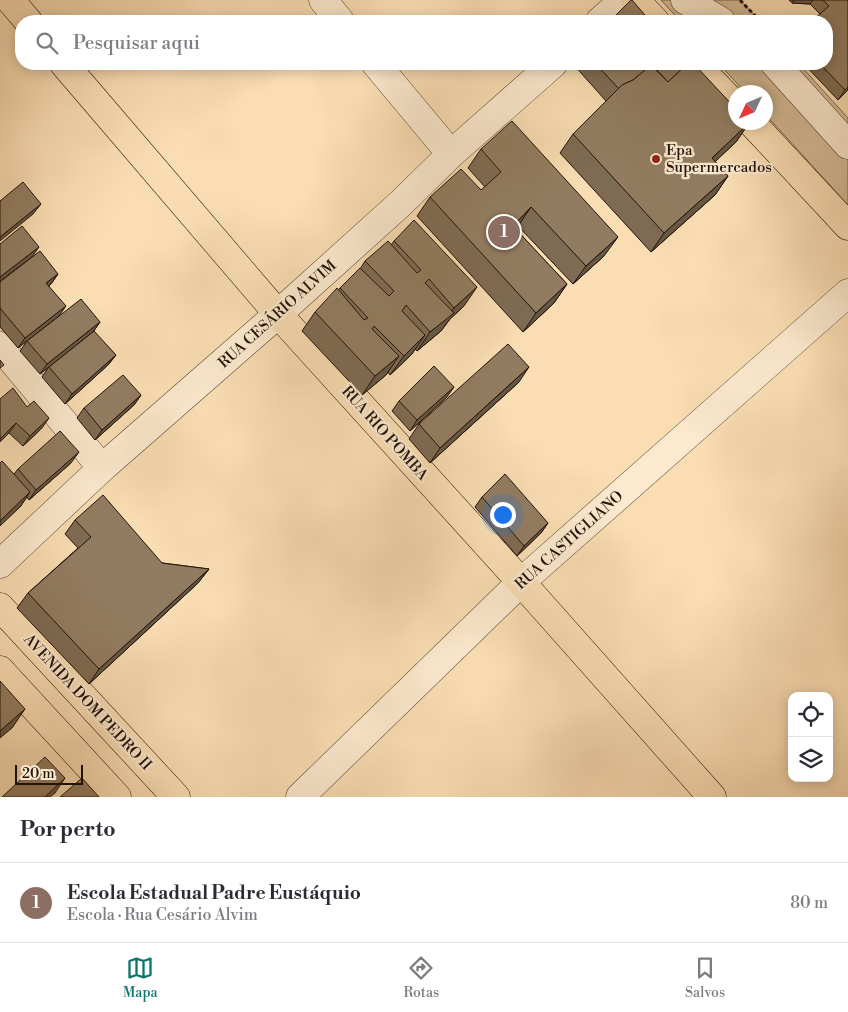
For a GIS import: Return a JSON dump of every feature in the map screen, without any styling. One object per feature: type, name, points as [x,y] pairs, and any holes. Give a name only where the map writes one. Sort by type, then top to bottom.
[{"type":"main road","points":[[10,0],[23,15]]},
{"type":"main road","points":[[636,0],[650,15]]},
{"type":"main road","name":"RUA RIO POMBA","points":[[69,70],[278,314],[521,582],[712,797]]},
{"type":"main road","points":[[701,70],[728,98]]},
{"type":"main road","points":[[758,130],[848,226]]},
{"type":"main road","name":"AVENIDA DOM PEDRO II","points":[[0,607],[176,797]]},
{"type":"main road","points":[[0,670],[117,797]]},
{"type":"street","points":[[322,0],[335,15]]},
{"type":"street","points":[[607,15],[624,0]]},
{"type":"street","points":[[685,0],[711,15]]},
{"type":"street","points":[[381,70],[450,154]]},
{"type":"street","name":"RUA CESÁRIO ALVIM","points":[[0,564],[102,468],[278,314],[400,204],[450,154],[546,70]]},
{"type":"street","points":[[780,70],[848,145]]},
{"type":"street","name":"RUA CASTIGLIANO","points":[[300,797],[521,582],[848,293]]},
{"type":"street","points":[[0,346],[102,468]]},
{"type":"path","points":[[740,0],[754,15]]},
{"type":"shaded area","points":[[661,0],[740,0],[754,15],[675,15]]},
{"type":"shaded area","points":[[725,70],[804,70],[848,118],[848,205],[773,123],[773,85],[738,85]]},
{"type":"building","points":[[632,0],[645,15],[616,15]]},
{"type":"building","points":[[823,0],[848,0],[848,87],[845,90],[826,70],[833,70],[833,15],[819,15],[829,6]]},
{"type":"building","points":[[602,70],[646,70],[633,80],[622,85],[619,89]]},
{"type":"building","points":[[645,70],[656,70],[668,82],[681,70],[700,70],[728,100],[728,130],[742,130],[712,158],[728,176],[664,233],[573,134],[622,85],[633,80]]},
{"type":"building","points":[[657,70],[681,70],[668,82]]},
{"type":"building","points":[[512,121],[618,237],[586,266],[531,207],[513,226],[567,284],[536,313],[430,197],[461,169],[481,190],[501,172],[481,149]]},
{"type":"building","points":[[23,182],[41,204],[0,237],[0,201]]},
{"type":"building","points":[[414,220],[477,287],[454,308],[429,279],[425,283],[454,313],[430,332],[406,305],[402,311],[425,335],[404,356],[374,326],[372,329],[399,356],[375,376],[315,312],[337,288],[364,320],[368,318],[340,288],[360,268],[389,296],[394,291],[365,261],[388,241],[417,273],[421,270],[394,241]]},
{"type":"building","points":[[22,226],[39,247],[0,277],[0,244]]},
{"type":"building","points":[[40,251],[58,274],[46,283],[66,306],[25,338],[0,308],[0,282]]},
{"type":"building","points":[[81,299],[100,322],[47,364],[27,341]]},
{"type":"building","points":[[94,331],[116,355],[72,394],[49,367]]},
{"type":"building","points":[[508,344],[529,367],[440,448],[419,424]]},
{"type":"building","points":[[0,360],[4,365],[0,368]]},
{"type":"building","points":[[434,366],[454,387],[417,420],[399,401]]},
{"type":"building","points":[[123,375],[141,395],[102,430],[84,408]]},
{"type":"building","points":[[13,388],[27,407],[34,401],[49,418],[30,436],[16,423],[0,439],[0,399]]},
{"type":"building","points":[[60,431],[79,452],[36,490],[18,469]]},
{"type":"building","points":[[2,461],[30,492],[0,521],[0,463]]},
{"type":"building","points":[[505,474],[548,523],[524,546],[482,497]]},
{"type":"building","points":[[103,495],[162,563],[209,569],[99,669],[28,593],[91,537],[75,520]]},
{"type":"building","points":[[0,681],[25,709],[0,731]]},
{"type":"building","points":[[45,757],[65,778],[45,797],[2,797]]},
{"type":"building","points":[[82,778],[99,797],[60,797]]},
{"type":"place","name":"Epa Supermercados","points":[[656,159]]},
{"type":"place","name":"Escola Estadual Padre Eustáquio","points":[[504,232]]}]
